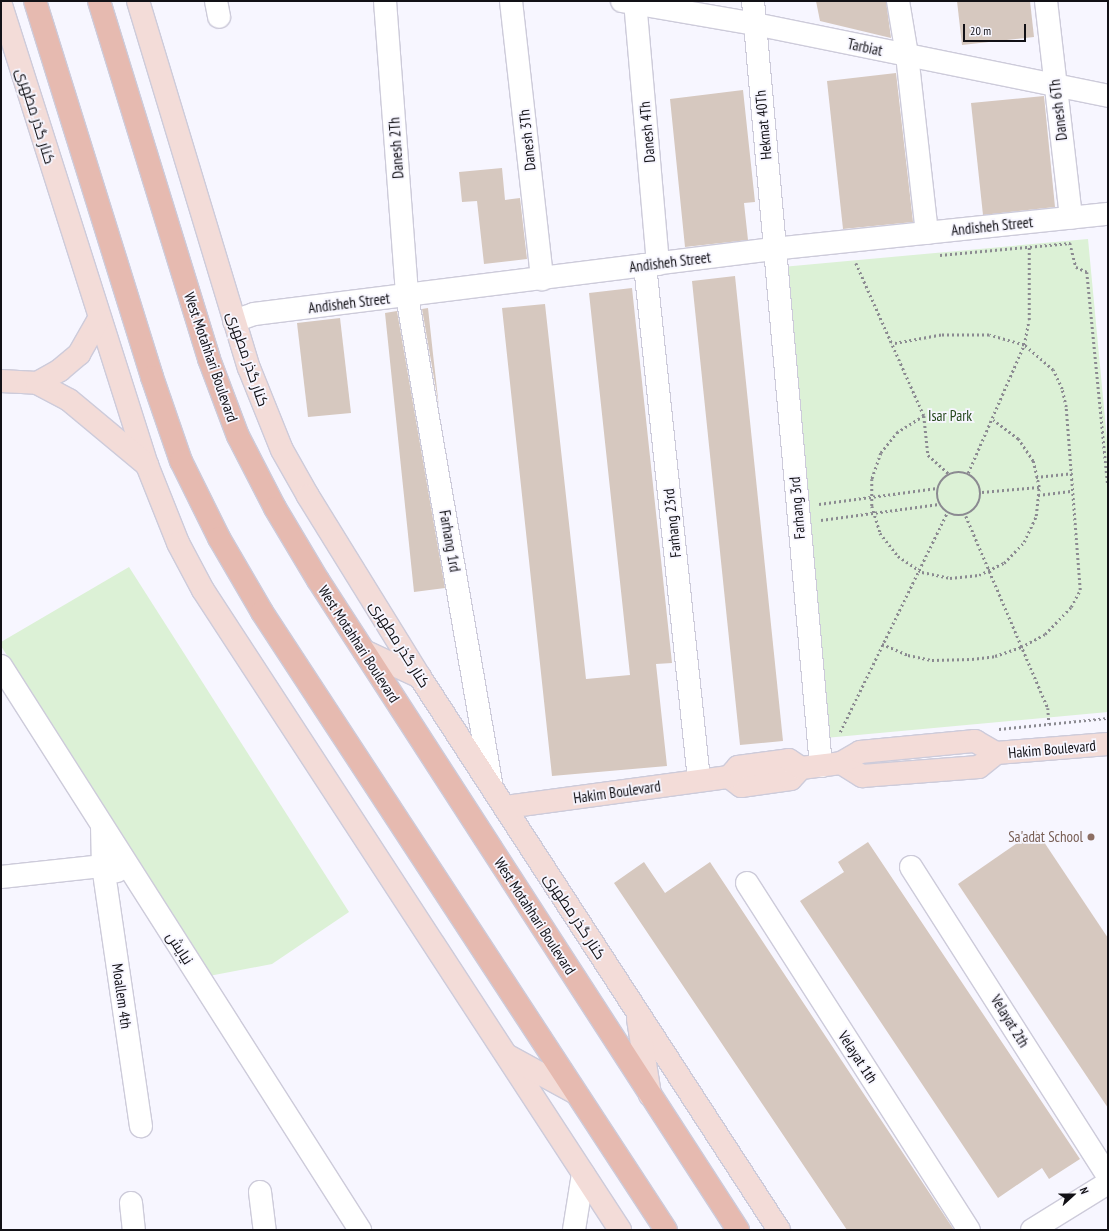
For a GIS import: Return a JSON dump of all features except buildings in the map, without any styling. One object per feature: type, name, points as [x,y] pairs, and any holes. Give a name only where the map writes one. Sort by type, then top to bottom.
[{"type":"main road","points":[[35,1],[152,377],[181,461],[219,538],[262,612],[666,1230]]},
{"type":"main road","name":"West Motahhari Boulevard","points":[[99,1],[209,359],[238,436],[275,508],[364,651],[738,1230]]},
{"type":"street","name":"کنار گذر مطهری","points":[[138,1],[249,368],[282,450],[308,496],[420,677],[779,1230]]},
{"type":"street","name":"Danesh 2Th","points":[[385,1],[407,296]]},
{"type":"street","name":"Danesh 3Th","points":[[511,1],[542,279]]},
{"type":"street","name":"Hekmat 40Th","points":[[752,1],[773,249]]},
{"type":"street","points":[[898,1],[907,55],[927,233]]},
{"type":"street","name":"Danesh 6Th","points":[[1046,1],[1071,218]]},
{"type":"street","name":"Tarbiat","points":[[631,2],[755,24],[1108,96]]},
{"type":"street","name":"Danesh 4Th","points":[[631,2],[652,265]]},
{"type":"street","name":"کنار گذر مطهری","points":[[1,6],[99,319],[147,465],[178,543],[203,590],[620,1230]]},
{"type":"street","name":"Andisheh Street","points":[[234,321],[254,314],[773,249],[1108,214]]},
{"type":"street","name":"Farhang 3rd","points":[[773,249],[821,766]]},
{"type":"street","name":"Farhang 23rd","points":[[652,265],[698,780]]},
{"type":"street","name":"Farhang 1rd","points":[[407,296],[492,787]]},
{"type":"street","points":[[37,383],[60,370],[79,354],[99,319]]},
{"type":"street","points":[[1,381],[37,383],[69,400],[147,465]]},
{"type":"street","points":[[364,651],[420,677]]},
{"type":"street","name":"نيايش","points":[[1,666],[360,1230]]},
{"type":"street","name":"Hakim Boulevard","points":[[506,808],[698,780],[729,777],[741,786],[791,779],[860,752],[975,741],[996,753],[1108,744]]},
{"type":"street","name":"Moallem 4th","points":[[102,826],[103,866],[141,1126]]},
{"type":"street","points":[[1,876],[103,866],[135,877]]},
{"type":"street","name":"Velayat 2th","points":[[911,867],[1108,1176]]},
{"type":"street","name":"Velayat 1th","points":[[747,883],[969,1230]]},
{"type":"street","points":[[636,1010],[650,1095]]},
{"type":"street","points":[[505,1055],[576,1093]]},
{"type":"street","points":[[574,1230],[583,1174]]},
{"type":"street","points":[[1032,1230],[1108,1183]]},
{"type":"street","points":[[260,1192],[265,1230]]},
{"type":"street","points":[[131,1203],[134,1230]]},
{"type":"path","points":[[935,256],[1070,243],[1076,267],[1087,272],[1108,485]]},
{"type":"path","points":[[968,473],[993,420],[1024,345],[1029,320],[1029,247]]},
{"type":"path","points":[[848,264],[864,262]]},
{"type":"path","points":[[856,263],[924,416],[928,454],[949,474],[968,473],[979,482],[982,492],[978,508],[966,516],[960,517],[947,513],[939,504],[938,488],[949,474]]},
{"type":"path","points":[[882,644],[908,655],[943,660],[983,658],[1021,647],[1052,627],[1071,606],[1080,590],[1074,491],[1062,389],[1046,362],[1024,345],[1000,337],[966,333],[926,336],[892,344]]},
{"type":"path","points":[[924,416],[898,432],[881,453],[872,479],[874,514],[880,533],[898,556],[918,569],[950,578],[979,575],[1004,563],[1024,542],[1036,516],[1039,487],[1033,461],[1018,439],[993,420]]},
{"type":"path","points":[[1036,477],[1072,473]]},
{"type":"path","points":[[982,492],[1039,487]]},
{"type":"path","points":[[816,504],[938,488]]},
{"type":"path","points":[[1038,495],[1074,491]]},
{"type":"path","points":[[813,521],[874,514],[939,504]]},
{"type":"path","points":[[838,736],[918,569],[947,513]]},
{"type":"path","points":[[966,516],[1048,708],[1049,724]]},
{"type":"path","points":[[993,729],[1108,718]]},
{"type":"green space","name":"Isar Park","points":[[1088,239],[1108,450],[1108,712],[825,738],[782,267]]},
{"type":"green space","points":[[129,567],[349,912],[272,964],[209,976],[1,646],[1,642]]},
{"type":"place","name":"Sa'adat School","points":[[1091,837]]}]
